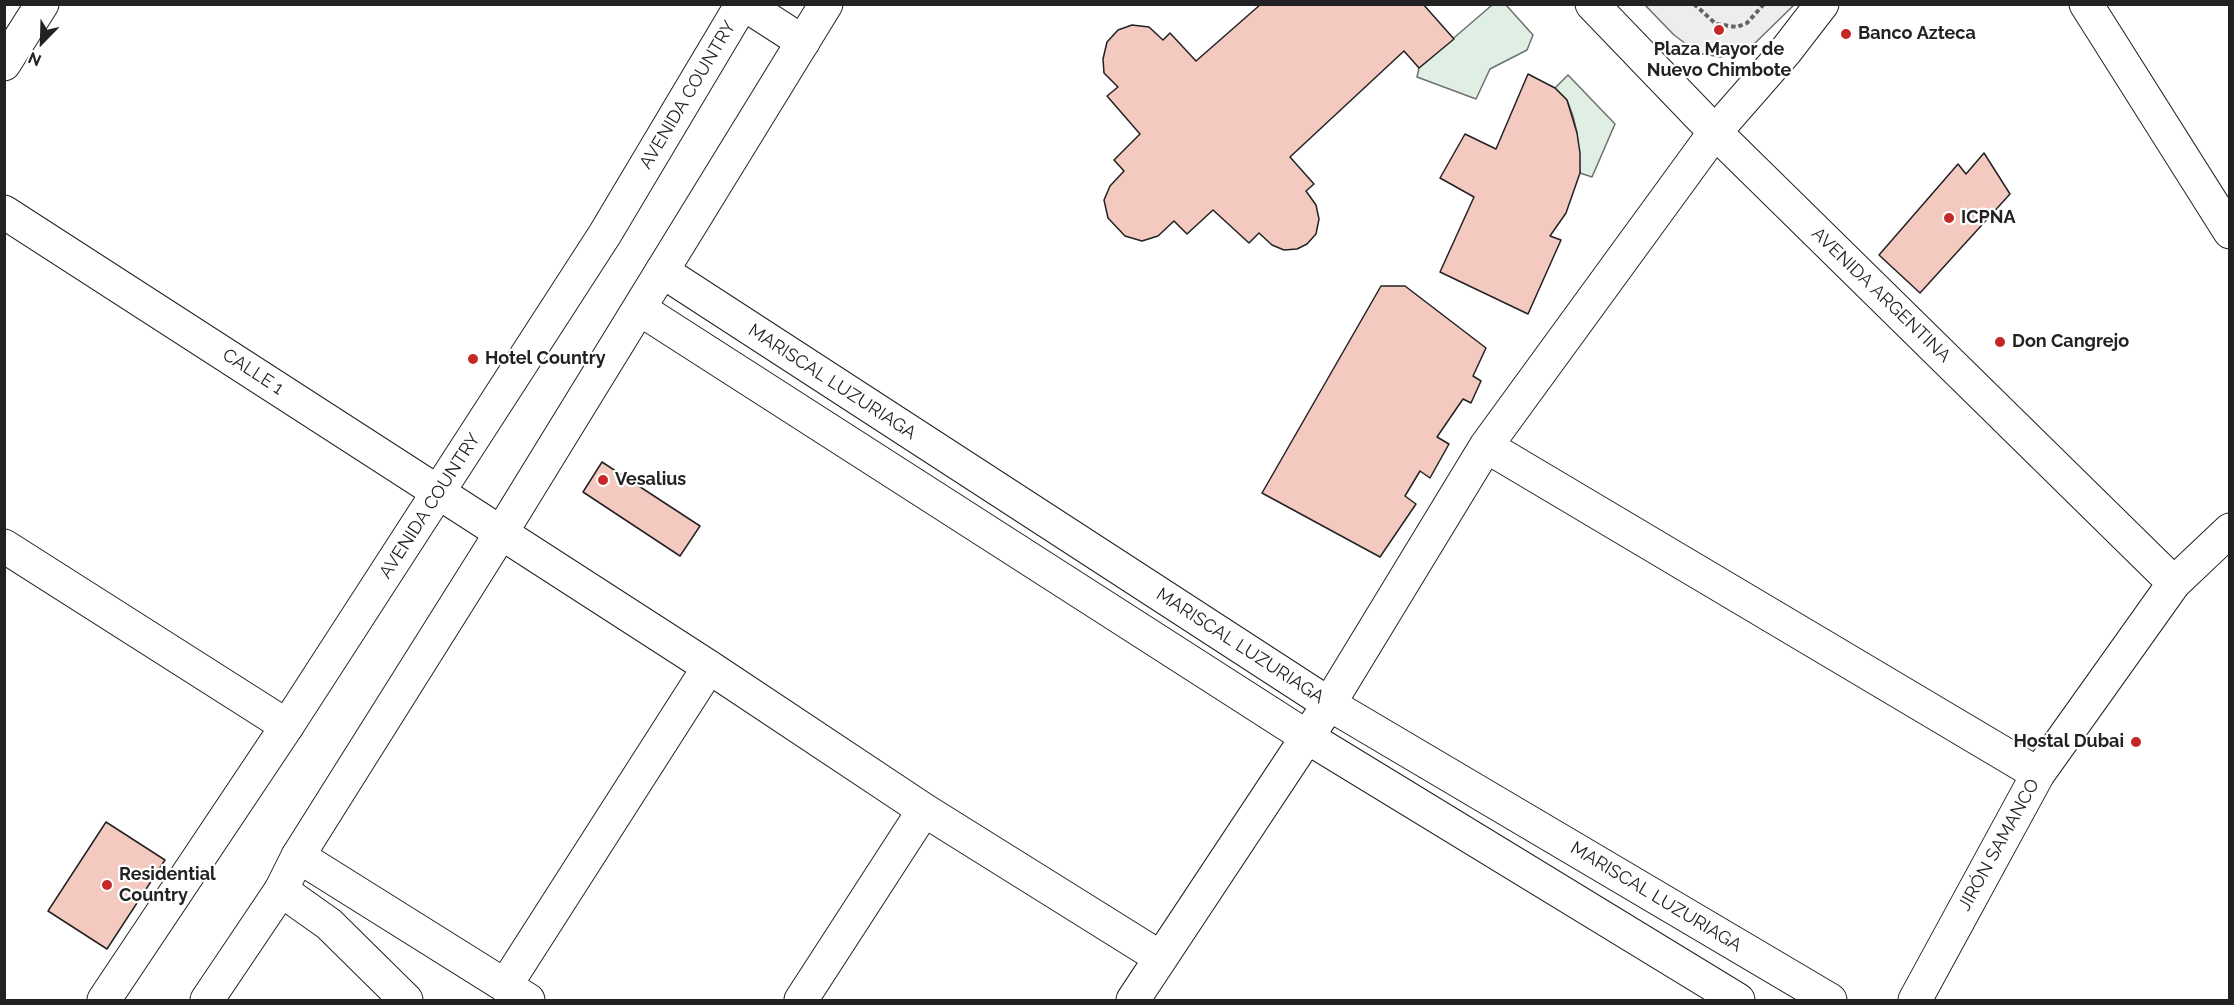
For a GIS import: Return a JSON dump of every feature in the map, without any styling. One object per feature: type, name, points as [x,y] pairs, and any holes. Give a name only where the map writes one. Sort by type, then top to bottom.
[{"type":"street","points":[[4,64],[42,4]]},
{"type":"street","points":[[743,4],[804,42]]},
{"type":"street","name":"AVENIDA COUNTRY","points":[[105,1000],[287,726],[606,234],[743,4]]},
{"type":"street","points":[[207,1000],[281,890],[298,856],[640,309],[826,4]]},
{"type":"street","name":"AVENIDA ARGENTINA","points":[[1592,4],[1715,132],[2174,583]]},
{"type":"street","points":[[1132,1000],[1329,704],[1486,446],[1715,132],[1785,52],[1822,4]]},
{"type":"street","points":[[2086,4],[2229,232]]},
{"type":"street","name":"CALLE 1","points":[[4,212],[438,494],[501,532],[924,810],[1161,958]]},
{"type":"street","name":"MARISCAL LUZURIAGA","points":[[662,272],[1329,704],[1830,1000]]},
{"type":"street","points":[[640,309],[1307,737],[1738,1000]]},
{"type":"street","points":[[1486,446],[2038,774]]},
{"type":"street","name":"JIRÓN SAMANCO","points":[[1915,1000],[2038,774],[2174,583],[2229,530]]},
{"type":"street","points":[[4,546],[287,726]]},
{"type":"street","points":[[298,856],[516,993],[708,667]]},
{"type":"street","points":[[801,1000],[924,810]]},
{"type":"street","points":[[281,890],[328,924],[406,1000]]},
{"type":"path","points":[[1694,4],[1716,24],[1737,27],[1747,23],[1764,4]]},
{"type":"green space","points":[[1492,5],[1506,5],[1533,35],[1527,50],[1490,69],[1476,99],[1417,77],[1419,68]]},
{"type":"green space","points":[[1568,75],[1615,124],[1592,177],[1580,173],[1577,133],[1573,116],[1567,100],[1555,88]]},
{"type":"shaded area","name":"Plaza Mayor de Nuevo Chimbote","points":[[1645,5],[1794,5],[1753,45],[1736,54],[1720,57],[1698,53],[1674,35]]},
{"type":"building","points":[[1261,4],[1423,4],[1454,39],[1419,68],[1404,51],[1290,157],[1314,184],[1306,191],[1316,205],[1319,219],[1316,234],[1307,244],[1297,249],[1284,250],[1272,245],[1259,233],[1249,243],[1213,210],[1187,234],[1174,221],[1158,236],[1142,241],[1125,236],[1108,218],[1104,200],[1110,186],[1124,171],[1114,160],[1140,134],[1107,96],[1118,87],[1104,73],[1103,59],[1107,42],[1118,30],[1132,25],[1149,27],[1163,40],[1170,33],[1196,61]]},
{"type":"building","points":[[1528,74],[1555,88],[1567,100],[1577,133],[1580,173],[1566,213],[1550,236],[1561,240],[1528,314],[1440,272],[1474,197],[1440,178],[1465,134],[1496,149]]},
{"type":"building","name":"ICPNA","points":[[1984,153],[2010,194],[1920,293],[1879,255],[1958,164],[1966,174]]},
{"type":"building","points":[[1381,286],[1405,286],[1486,348],[1473,376],[1481,381],[1471,403],[1463,399],[1437,437],[1449,444],[1430,478],[1420,471],[1405,496],[1416,504],[1380,557],[1262,493]]},
{"type":"building","points":[[602,462],[700,526],[680,556],[583,492]]},
{"type":"building","name":"Residential Country","points":[[106,822],[165,860],[107,949],[48,911]]},
{"type":"place","name":"Plaza Mayor de Nuevo Chimbote","points":[[1719,30]]},
{"type":"place","name":"Banco Azteca","points":[[1846,34]]},
{"type":"place","name":"ICPNA","points":[[1949,218]]},
{"type":"place","name":"Don Cangrejo","points":[[2000,342]]},
{"type":"place","name":"Hotel Country","points":[[473,359]]},
{"type":"place","name":"Vesalius","points":[[603,480]]},
{"type":"place","name":"Hostal Dubai","points":[[2136,742]]},
{"type":"place","name":"Residential Country","points":[[107,885]]}]
